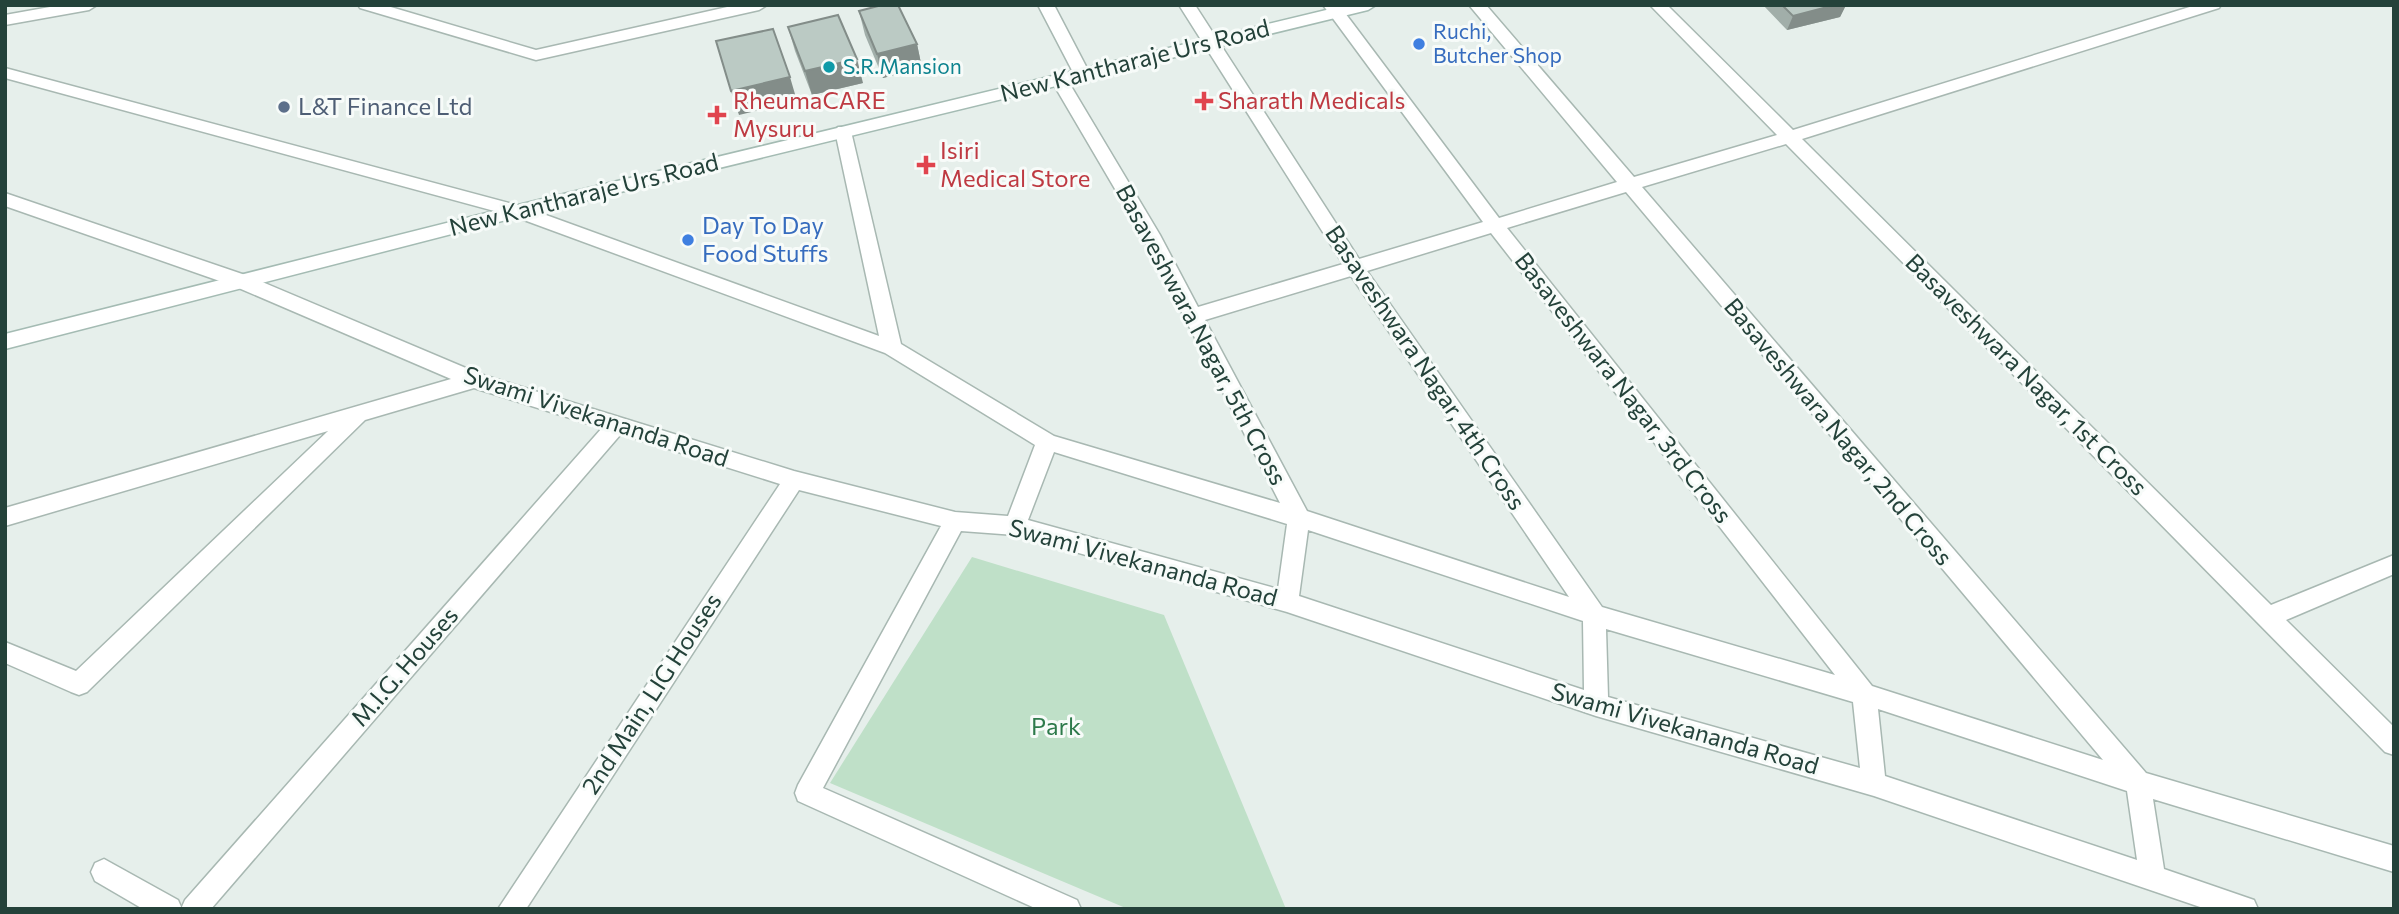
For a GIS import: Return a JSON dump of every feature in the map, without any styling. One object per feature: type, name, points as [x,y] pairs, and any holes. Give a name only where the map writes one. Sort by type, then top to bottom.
[{"type":"street","points":[[5,20],[89,5]]},
{"type":"street","points":[[366,5],[536,55],[759,5]]},
{"type":"street","points":[[1046,5],[1082,74]]},
{"type":"street","name":"Basaveshwara Nagar, 4th Cross","points":[[1187,5],[1356,268],[1594,615]]},
{"type":"street","name":"New Kantharaje Urs Road","points":[[5,342],[518,211],[1210,43],[1334,9],[1368,5]]},
{"type":"street","name":"Basaveshwara Nagar, 2nd Cross","points":[[1477,5],[2138,783]]},
{"type":"street","name":"Basaveshwara Nagar, 1st Cross","points":[[1658,5],[2394,744]]},
{"type":"street","points":[[1194,316],[1629,186],[2213,5]]},
{"type":"street","name":"Basaveshwara Nagar, 3rd Cross","points":[[1334,9],[1496,226],[1864,694]]},
{"type":"street","points":[[5,73],[518,211],[892,348],[1047,442],[1299,518],[1594,615],[1864,694],[2138,783],[2394,859]]},
{"type":"street","name":"Basaveshwara Nagar, 5th Cross","points":[[1059,80],[1151,235],[1299,518]]},
{"type":"street","points":[[844,131],[892,348]]},
{"type":"street","name":"Swami Vivekananda Road","points":[[11,204],[241,281],[474,380],[794,480],[955,521],[1016,526],[1287,602],[1596,705],[1874,784],[2245,909]]},
{"type":"street","points":[[5,517],[474,380]]},
{"type":"street","points":[[5,652],[79,684],[359,414]]},
{"type":"street","name":"M.I.G. Houses","points":[[194,909],[617,425]]},
{"type":"street","points":[[1016,526],[1047,442]]},
{"type":"street","name":"2nd Main, LIG Houses","points":[[511,909],[794,480]]},
{"type":"street","points":[[1287,602],[1299,518]]},
{"type":"street","points":[[955,521],[807,793],[1068,909]]},
{"type":"street","points":[[2267,617],[2394,564]]},
{"type":"street","points":[[1594,615],[1596,705]]},
{"type":"street","points":[[1864,694],[1874,784]]},
{"type":"street","points":[[2138,783],[2153,879]]},
{"type":"street","points":[[104,872],[169,909]]},
{"type":"green space","name":"Park","points":[[972,557],[1164,615],[1286,909],[1128,909],[830,783]]},
{"type":"building","points":[[882,5],[898,5],[917,44],[877,54],[859,11]]},
{"type":"building","points":[[1782,5],[1835,5],[1793,16]]},
{"type":"building","points":[[838,15],[857,59],[805,71],[788,27]]},
{"type":"building","points":[[773,29],[790,77],[731,91],[716,41]]},
{"type":"place","name":"Ruchi, Butcher Shop","points":[[1419,44]]},
{"type":"place","name":"S.R.Mansion","points":[[829,67]]},
{"type":"place","name":"Sharath Medicals","points":[[1204,101]]},
{"type":"place","name":"L&T Finance Ltd","points":[[284,107]]},
{"type":"place","name":"RheumaCARE Mysuru","points":[[717,115]]},
{"type":"place","name":"Isiri Medical Store","points":[[926,165]]},
{"type":"place","name":"Day To Day Food Stuffs","points":[[688,240]]}]
